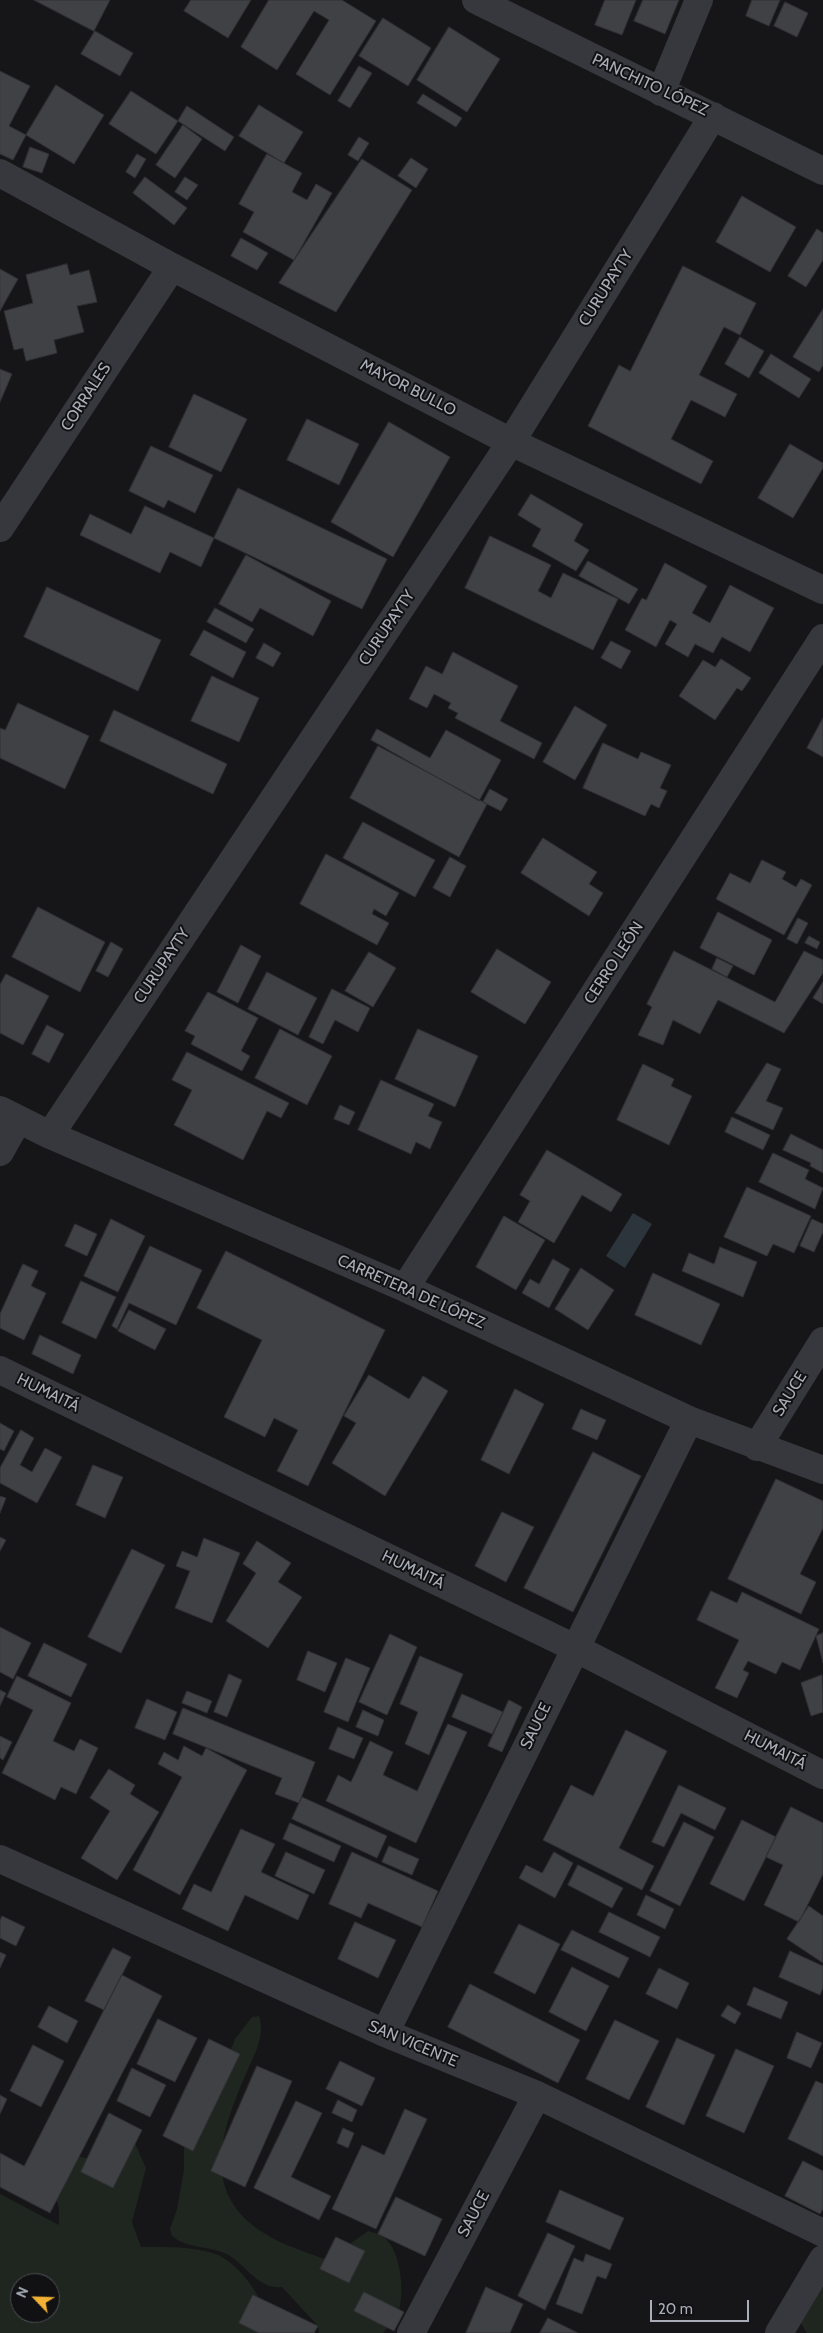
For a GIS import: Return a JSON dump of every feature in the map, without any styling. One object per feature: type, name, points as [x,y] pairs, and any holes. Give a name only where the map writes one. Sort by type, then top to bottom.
[{"type":"street","name":"PANCHITO LÓPEZ","points":[[476,0],[823,171]]},
{"type":"street","points":[[662,92],[699,0]]},
{"type":"street","name":"CURUPAYTY","points":[[50,1134],[511,442],[713,116]]},
{"type":"street","name":"MAYOR BULLO","points":[[0,173],[172,267],[511,442],[823,590]]},
{"type":"street","name":"CORRALES","points":[[0,528],[172,267]]},
{"type":"street","name":"CERRO LEÓN","points":[[405,1288],[823,638]]},
{"type":"street","points":[[0,1152],[9,1115]]},
{"type":"street","name":"CARRETERA DE LÓPEZ","points":[[9,1115],[405,1288],[689,1420],[757,1447],[823,1470]]},
{"type":"street","name":"SAUCE","points":[[757,1447],[823,1341]]},
{"type":"street","name":"HUMAITÁ","points":[[0,1370],[575,1648],[823,1775]]},
{"type":"street","name":"SAUCE","points":[[385,2033],[689,1420]]},
{"type":"street","name":"SAN VICENTE","points":[[0,1859],[385,2033],[537,2095],[823,2233]]},
{"type":"street","name":"SAUCE","points":[[411,2333],[537,2095]]},
{"type":"street","points":[[779,2333],[823,2259]]},
{"type":"shaded area","points":[[633,1213],[652,1224],[625,1268],[606,1256]]},
{"type":"shaded area","points":[[259,2016],[261,2029],[259,2042],[231,2111],[225,2133],[222,2156],[223,2177],[229,2197],[243,2216],[264,2233],[286,2245],[327,2260],[368,2231],[386,2239],[395,2252],[398,2261],[401,2298],[397,2314],[383,2333],[319,2333],[318,2326],[282,2287],[274,2287],[260,2281],[230,2256],[216,2250],[193,2246],[172,2236],[170,2229],[177,2209],[184,2170],[184,2135],[227,2059],[235,2039],[252,2017]]},
{"type":"shaded area","points":[[134,2141],[146,2168],[132,2222],[141,2247],[190,2249],[209,2252],[226,2259],[234,2265],[255,2290],[265,2318],[264,2333],[0,2333],[0,2194],[59,2225],[59,2208],[51,2180],[61,2153],[99,2158],[115,2153]]},
{"type":"shaded area","points":[[823,2272],[823,2333],[807,2333],[794,2312]]},
{"type":"building","points":[[34,0],[110,0],[94,31]]},
{"type":"building","points":[[191,0],[251,0],[228,38],[184,11]]},
{"type":"building","points":[[269,0],[342,0],[376,21],[330,95],[296,74],[329,20],[314,11],[277,70],[241,47]]},
{"type":"building","points":[[605,0],[636,0],[622,35],[595,25]]},
{"type":"building","points":[[643,0],[679,0],[665,34],[634,21]]},
{"type":"building","points":[[752,0],[780,0],[769,26],[746,16]]},
{"type":"building","points":[[785,2],[808,13],[797,37],[774,26]]},
{"type":"building","points":[[383,18],[431,48],[408,86],[359,56]]},
{"type":"building","points":[[449,27],[500,59],[467,112],[417,80]]},
{"type":"building","points":[[95,31],[133,53],[120,76],[81,54]]},
{"type":"building","points":[[359,66],[372,73],[350,108],[338,101]]},
{"type":"building","points":[[0,71],[30,86],[9,126],[26,135],[13,160],[0,154]]},
{"type":"building","points":[[56,85],[104,115],[74,164],[26,135]]},
{"type":"building","points":[[131,91],[178,121],[156,154],[109,124]]},
{"type":"building","points":[[423,94],[462,118],[456,127],[417,103]]},
{"type":"building","points":[[259,105],[303,132],[284,163],[239,136]]},
{"type":"building","points":[[187,106],[234,137],[225,151],[178,121]]},
{"type":"building","points":[[183,125],[202,139],[175,178],[156,165]]},
{"type":"building","points":[[359,137],[369,143],[358,161],[348,155]]},
{"type":"building","points":[[30,147],[49,154],[42,173],[23,167]]},
{"type":"building","points":[[137,154],[146,159],[135,178],[126,172]]},
{"type":"building","points":[[267,154],[302,173],[292,192],[307,200],[316,184],[332,193],[294,260],[243,232],[254,212],[239,204]]},
{"type":"building","points":[[411,158],[428,169],[416,188],[398,176]]},
{"type":"building","points":[[362,159],[412,190],[336,312],[279,283]]},
{"type":"building","points":[[145,177],[187,208],[174,225],[133,193]]},
{"type":"building","points":[[185,177],[198,185],[187,200],[175,192]]},
{"type":"building","points":[[742,196],[796,227],[770,272],[716,242]]},
{"type":"building","points":[[817,229],[823,233],[823,260],[806,287],[788,276]]},
{"type":"building","points":[[241,238],[268,253],[257,270],[231,256]]},
{"type":"building","points":[[67,264],[70,275],[89,270],[97,302],[77,306],[84,332],[54,340],[57,353],[26,361],[23,348],[14,350],[4,311],[33,303],[26,275]]},
{"type":"building","points":[[683,266],[756,303],[740,335],[724,327],[699,375],[737,394],[725,417],[691,400],[671,439],[713,461],[701,484],[588,426],[619,365],[630,371]]},
{"type":"building","points":[[0,269],[18,279],[0,311]]},
{"type":"building","points":[[823,309],[823,365],[819,372],[793,357]]},
{"type":"building","points":[[740,337],[764,351],[749,378],[725,364]]},
{"type":"building","points":[[771,354],[811,379],[799,398],[759,373]]},
{"type":"building","points":[[0,369],[12,374],[0,402]]},
{"type":"building","points":[[194,394],[247,419],[221,472],[169,447]]},
{"type":"building","points":[[307,419],[359,444],[339,485],[287,460]]},
{"type":"building","points":[[389,422],[450,457],[393,557],[331,522]]},
{"type":"building","points":[[790,444],[823,463],[823,468],[793,518],[758,498]]},
{"type":"building","points":[[151,446],[213,475],[195,513],[168,500],[164,508],[129,491]]},
{"type":"building","points":[[238,488],[387,559],[362,609],[214,538]]},
{"type":"building","points":[[531,494],[583,524],[574,541],[589,550],[576,571],[532,546],[541,529],[518,515]]},
{"type":"building","points":[[145,506],[214,538],[201,567],[170,552],[160,573],[80,535],[90,514],[131,534]]},
{"type":"building","points":[[490,536],[551,565],[538,591],[551,598],[563,573],[618,599],[593,650],[465,588]]},
{"type":"building","points":[[246,555],[331,601],[313,636],[260,608],[252,622],[219,604]]},
{"type":"building","points":[[588,561],[638,589],[629,604],[579,576]]},
{"type":"building","points":[[665,563],[707,586],[692,613],[710,623],[730,585],[774,608],[750,652],[722,637],[713,653],[695,644],[688,657],[665,644],[677,624],[670,620],[656,647],[625,630],[642,598],[646,600]]},
{"type":"building","points":[[47,587],[161,640],[138,691],[24,637]]},
{"type":"building","points":[[215,608],[254,629],[246,643],[207,622]]},
{"type":"building","points":[[204,630],[246,652],[233,678],[190,655]]},
{"type":"building","points":[[611,641],[631,651],[621,669],[601,658]]},
{"type":"building","points":[[264,643],[281,653],[273,667],[256,658]]},
{"type":"building","points":[[453,652],[518,686],[500,721],[542,743],[534,759],[455,718],[458,713],[448,708],[451,703],[434,694],[427,708],[409,699],[426,666],[442,674]]},
{"type":"building","points":[[721,659],[751,678],[742,691],[737,688],[715,720],[679,696],[703,660],[715,667]]},
{"type":"building","points":[[212,676],[259,698],[239,742],[191,721]]},
{"type":"building","points":[[18,703],[89,736],[65,789],[0,758],[0,728],[5,730]]},
{"type":"building","points":[[575,706],[607,725],[575,780],[543,762]]},
{"type":"building","points":[[114,710],[227,764],[213,794],[100,741]]},
{"type":"building","points":[[823,718],[823,757],[807,748]]},
{"type":"building","points":[[377,729],[430,758],[446,730],[501,760],[479,801],[371,740]]},
{"type":"building","points":[[603,743],[638,759],[641,752],[671,765],[660,788],[667,791],[659,808],[651,804],[645,816],[583,788]]},
{"type":"building","points":[[378,746],[487,804],[459,857],[350,798]]},
{"type":"building","points":[[490,789],[508,799],[501,811],[483,802]]},
{"type":"building","points":[[363,822],[435,860],[415,897],[343,858]]},
{"type":"building","points":[[543,838],[597,872],[589,884],[603,893],[589,916],[521,873]]},
{"type":"building","points":[[326,854],[399,893],[386,916],[374,909],[372,914],[389,923],[377,945],[300,904]]},
{"type":"building","points":[[450,857],[466,866],[450,897],[433,888]]},
{"type":"building","points":[[762,860],[786,872],[782,879],[796,887],[801,879],[812,885],[784,935],[716,899],[730,873],[750,883]]},
{"type":"building","points":[[38,907],[105,942],[80,992],[12,957]]},
{"type":"building","points":[[718,912],[772,940],[754,975],[700,948]]},
{"type":"building","points":[[798,918],[808,923],[797,944],[787,939]]},
{"type":"building","points":[[809,936],[820,942],[817,949],[805,943]]},
{"type":"building","points":[[111,942],[123,949],[108,977],[96,971]]},
{"type":"building","points":[[241,945],[261,956],[238,1003],[217,992]]},
{"type":"building","points":[[497,949],[551,982],[525,1024],[471,992]]},
{"type":"building","points":[[674,951],[775,1002],[804,951],[823,960],[823,973],[784,1033],[718,1000],[700,1034],[673,1020],[663,1045],[638,1035],[652,1007],[647,1004]]},
{"type":"building","points":[[369,952],[396,968],[373,1007],[345,991]]},
{"type":"building","points":[[717,958],[733,966],[727,977],[712,969]]},
{"type":"building","points":[[267,972],[317,998],[298,1035],[248,1009]]},
{"type":"building","points":[[6,974],[49,996],[23,1045],[0,1033],[0,985]]},
{"type":"building","points":[[823,982],[823,1004],[813,998]]},
{"type":"building","points":[[332,989],[370,1008],[358,1032],[335,1020],[323,1044],[309,1037]]},
{"type":"building","points":[[208,992],[258,1018],[241,1051],[250,1056],[242,1071],[191,1044],[195,1036],[185,1031]]},
{"type":"building","points":[[47,1025],[64,1034],[49,1063],[32,1054]]},
{"type":"building","points":[[280,1029],[332,1056],[307,1105],[255,1078]]},
{"type":"building","points":[[418,1029],[478,1056],[455,1107],[395,1079]]},
{"type":"building","points":[[187,1052],[289,1103],[281,1118],[267,1111],[243,1160],[174,1125],[192,1090],[172,1080]]},
{"type":"building","points":[[767,1063],[781,1069],[766,1101],[783,1108],[773,1130],[735,1113]]},
{"type":"building","points":[[643,1064],[674,1079],[671,1086],[692,1096],[669,1145],[617,1120]]},
{"type":"building","points":[[381,1080],[434,1104],[428,1116],[442,1122],[430,1149],[416,1142],[411,1154],[358,1130]]},
{"type":"building","points":[[340,1105],[355,1112],[349,1125],[334,1119]]},
{"type":"building","points":[[732,1117],[770,1135],[763,1150],[725,1132]]},
{"type":"building","points":[[791,1134],[823,1150],[823,1173],[810,1166],[811,1163],[783,1150]]},
{"type":"building","points":[[547,1150],[622,1194],[611,1212],[582,1195],[554,1243],[518,1222],[530,1201],[520,1195]]},
{"type":"building","points":[[773,1153],[809,1170],[805,1179],[823,1188],[815,1209],[759,1182]]},
{"type":"building","points":[[747,1187],[811,1216],[794,1253],[773,1244],[767,1256],[724,1237]]},
{"type":"building","points":[[504,1216],[545,1240],[516,1290],[476,1267]]},
{"type":"building","points":[[111,1219],[145,1236],[118,1292],[84,1276]]},
{"type":"building","points":[[812,1219],[823,1224],[823,1232],[814,1252],[800,1246]]},
{"type":"building","points":[[75,1224],[97,1234],[87,1256],[65,1246]]},
{"type":"building","points":[[150,1246],[202,1270],[176,1325],[129,1303],[117,1329],[112,1326]]},
{"type":"building","points":[[720,1247],[757,1262],[743,1297],[682,1271],[689,1253],[714,1264]]},
{"type":"building","points":[[226,1251],[385,1330],[308,1486],[277,1471],[298,1430],[274,1418],[265,1437],[224,1417],[262,1340],[197,1308]]},
{"type":"building","points":[[553,1259],[570,1269],[549,1308],[522,1293],[530,1279],[539,1284]]},
{"type":"building","points":[[23,1264],[38,1271],[31,1286],[46,1293],[24,1340],[0,1328],[0,1314]]},
{"type":"building","points":[[581,1268],[614,1290],[588,1330],[555,1309]]},
{"type":"building","points":[[653,1273],[720,1304],[701,1345],[635,1315]]},
{"type":"building","points":[[81,1281],[116,1297],[96,1339],[62,1323]]},
{"type":"building","points":[[129,1310],[166,1329],[155,1350],[118,1331]]},
{"type":"building","points":[[40,1335],[81,1355],[73,1374],[32,1354]]},
{"type":"building","points":[[369,1375],[409,1399],[423,1376],[448,1391],[385,1496],[332,1463],[356,1423],[344,1416]]},
{"type":"building","points":[[515,1389],[544,1404],[509,1474],[481,1460]]},
{"type":"building","points":[[581,1409],[606,1420],[597,1440],[572,1429]]},
{"type":"building","points":[[0,1423],[14,1431],[4,1451],[0,1449]]},
{"type":"building","points":[[21,1430],[34,1438],[20,1465],[32,1472],[45,1448],[62,1457],[37,1503],[0,1483],[0,1468]]},
{"type":"building","points":[[593,1452],[641,1476],[573,1612],[524,1588]]},
{"type":"building","points":[[93,1465],[123,1477],[105,1518],[76,1505]]},
{"type":"building","points":[[776,1479],[823,1501],[823,1528],[800,1574],[816,1582],[801,1614],[728,1579]]},
{"type":"building","points":[[0,1496],[6,1498],[0,1513]]},
{"type":"building","points":[[502,1512],[534,1527],[506,1582],[475,1566]]},
{"type":"building","points":[[0,1537],[6,1540],[0,1551]]},
{"type":"building","points":[[204,1538],[240,1553],[212,1623],[175,1608],[190,1571],[176,1566],[182,1551],[197,1557]]},
{"type":"building","points":[[257,1541],[291,1563],[278,1582],[302,1597],[268,1648],[226,1621],[256,1573],[243,1564]]},
{"type":"building","points":[[132,1549],[165,1565],[121,1653],[88,1637]]},
{"type":"building","points":[[711,1591],[737,1603],[742,1592],[819,1629],[800,1670],[782,1662],[776,1674],[748,1661],[743,1670],[749,1673],[737,1698],[715,1688],[739,1640],[697,1620]]},
{"type":"building","points":[[0,1627],[31,1643],[13,1679],[0,1672]]},
{"type":"building","points":[[823,1633],[823,1663],[816,1636]]},
{"type":"building","points":[[390,1634],[417,1647],[387,1715],[359,1702]]},
{"type":"building","points":[[44,1643],[87,1664],[71,1697],[28,1676]]},
{"type":"building","points":[[308,1651],[337,1663],[325,1692],[297,1680]]},
{"type":"building","points":[[420,1656],[463,1674],[429,1755],[405,1744],[418,1712],[400,1704]]},
{"type":"building","points":[[346,1658],[370,1668],[348,1722],[324,1712]]},
{"type":"building","points":[[229,1674],[242,1680],[227,1717],[214,1712]]},
{"type":"building","points":[[822,1675],[823,1712],[811,1716],[801,1683]]},
{"type":"building","points":[[17,1676],[71,1703],[53,1741],[74,1751],[80,1739],[98,1748],[76,1794],[61,1787],[55,1800],[2,1773],[33,1710],[7,1697]]},
{"type":"building","points":[[0,1690],[6,1693],[0,1706]]},
{"type":"building","points":[[187,1691],[212,1701],[207,1713],[182,1703]]},
{"type":"building","points":[[462,1694],[503,1712],[492,1734],[452,1717]]},
{"type":"building","points":[[147,1699],[177,1712],[165,1740],[135,1728]]},
{"type":"building","points":[[509,1700],[522,1707],[502,1752],[488,1746]]},
{"type":"building","points":[[183,1708],[315,1762],[299,1803],[275,1794],[282,1778],[173,1734]]},
{"type":"building","points":[[363,1710],[384,1720],[378,1736],[356,1727]]},
{"type":"building","points":[[448,1724],[467,1732],[416,1843],[326,1801],[338,1775],[351,1782],[370,1741],[393,1752],[383,1775],[417,1791]]},
{"type":"building","points":[[338,1727],[363,1738],[354,1759],[329,1749]]},
{"type":"building","points":[[626,1730],[667,1751],[619,1848],[654,1866],[642,1890],[543,1840],[571,1785],[593,1796]]},
{"type":"building","points":[[0,1736],[12,1742],[3,1760],[0,1758]]},
{"type":"building","points":[[184,1746],[202,1756],[206,1748],[247,1770],[180,1895],[133,1870],[182,1777],[158,1764],[164,1752],[178,1760]]},
{"type":"building","points":[[109,1769],[135,1785],[130,1794],[159,1812],[117,1880],[81,1858],[110,1811],[90,1798]]},
{"type":"building","points":[[679,1785],[726,1808],[715,1830],[681,1813],[664,1847],[652,1842]]},
{"type":"building","points":[[302,1797],[387,1836],[377,1858],[292,1819]]},
{"type":"building","points":[[791,1807],[823,1823],[823,1874],[799,1922],[764,1905],[783,1865],[766,1857]]},
{"type":"building","points":[[742,1820],[776,1837],[744,1901],[710,1884]]},
{"type":"building","points":[[684,1822],[714,1837],[680,1906],[650,1891]]},
{"type":"building","points":[[290,1823],[341,1846],[334,1862],[283,1839]]},
{"type":"building","points":[[241,1829],[275,1844],[261,1872],[309,1895],[298,1920],[245,1895],[228,1931],[182,1909],[194,1884],[211,1892]]},
{"type":"building","points":[[389,1846],[419,1859],[412,1875],[382,1862]]},
{"type":"building","points":[[286,1852],[325,1870],[314,1894],[275,1876]]},
{"type":"building","points":[[352,1852],[438,1891],[422,1927],[368,1903],[361,1918],[329,1904]]},
{"type":"building","points":[[554,1852],[573,1863],[555,1898],[519,1878],[526,1865],[542,1873]]},
{"type":"building","points":[[578,1865],[623,1888],[612,1908],[568,1885]]},
{"type":"building","points":[[646,1895],[674,1909],[665,1929],[637,1915]]},
{"type":"building","points":[[809,1906],[823,1916],[823,1963],[787,1939]]},
{"type":"building","points":[[609,1912],[660,1937],[650,1957],[599,1932]]},
{"type":"building","points":[[2,1916],[25,1927],[16,1946],[0,1938],[0,1921]]},
{"type":"building","points":[[355,1922],[396,1940],[378,1978],[338,1959]]},
{"type":"building","points":[[519,1924],[560,1944],[535,1994],[494,1973]]},
{"type":"building","points":[[572,1930],[629,1958],[619,1978],[561,1950]]},
{"type":"building","points":[[113,1948],[131,1957],[104,2010],[85,2001]]},
{"type":"building","points":[[790,1951],[823,1966],[823,1988],[820,1995],[779,1977]]},
{"type":"building","points":[[0,1952],[6,1955],[0,1968]]},
{"type":"building","points":[[572,1967],[609,1986],[586,2031],[549,2012]]},
{"type":"building","points":[[659,1968],[689,1983],[677,2009],[646,1994]]},
{"type":"building","points":[[122,1975],[162,1996],[50,2213],[0,2187],[0,2153],[24,2166]]},
{"type":"building","points":[[470,1984],[580,2040],[558,2083],[448,2027]]},
{"type":"building","points":[[754,1987],[788,2002],[781,2019],[747,2005]]},
{"type":"building","points":[[728,2005],[741,2013],[735,2024],[721,2016]]},
{"type":"building","points":[[49,2006],[78,2021],[67,2043],[38,2027]]},
{"type":"building","points":[[158,2019],[197,2038],[175,2082],[137,2064]]},
{"type":"building","points":[[615,2020],[659,2041],[629,2100],[586,2079]]},
{"type":"building","points":[[797,2032],[822,2043],[811,2068],[787,2058]]},
{"type":"building","points":[[677,2038],[715,2055],[684,2125],[646,2107]]},
{"type":"building","points":[[209,2039],[240,2054],[193,2151],[163,2136]]},
{"type":"building","points":[[33,2045],[64,2061],[41,2107],[10,2091]]},
{"type":"building","points":[[736,2049],[774,2066],[744,2133],[706,2116]]},
{"type":"building","points":[[340,2061],[375,2078],[362,2106],[326,2089]]},
{"type":"building","points":[[257,2066],[292,2081],[245,2187],[211,2171]]},
{"type":"building","points":[[132,2068],[166,2085],[150,2117],[117,2101]]},
{"type":"building","points":[[816,2081],[823,2084],[823,2156],[788,2139]]},
{"type":"building","points":[[0,2095],[7,2099],[0,2114]]},
{"type":"building","points":[[338,2100],[357,2110],[352,2122],[332,2113]]},
{"type":"building","points":[[296,2101],[322,2113],[291,2177],[331,2196],[319,2220],[254,2188]]},
{"type":"building","points":[[405,2109],[427,2119],[376,2229],[332,2209],[362,2145],[384,2155]]},
{"type":"building","points":[[109,2113],[142,2130],[113,2188],[81,2172]]},
{"type":"building","points":[[343,2128],[354,2133],[348,2148],[337,2143]]},
{"type":"building","points":[[803,2161],[823,2171],[823,2209],[820,2214],[785,2196]]},
{"type":"building","points":[[560,2190],[624,2218],[610,2250],[546,2222]]},
{"type":"building","points":[[396,2197],[442,2219],[425,2256],[378,2234]]},
{"type":"building","points":[[548,2233],[575,2246],[545,2310],[518,2296]]},
{"type":"building","points":[[336,2237],[365,2251],[349,2283],[320,2269]]},
{"type":"building","points":[[586,2254],[612,2264],[606,2279],[597,2276],[582,2314],[556,2304],[574,2258],[583,2262]]},
{"type":"building","points":[[486,2287],[523,2304],[510,2333],[466,2333]]},
{"type":"building","points":[[364,2292],[404,2312],[394,2331],[354,2311]]},
{"type":"building","points":[[253,2295],[318,2326],[314,2333],[259,2333],[239,2323]]},
{"type":"building","points":[[548,2318],[578,2333],[540,2333]]}]
